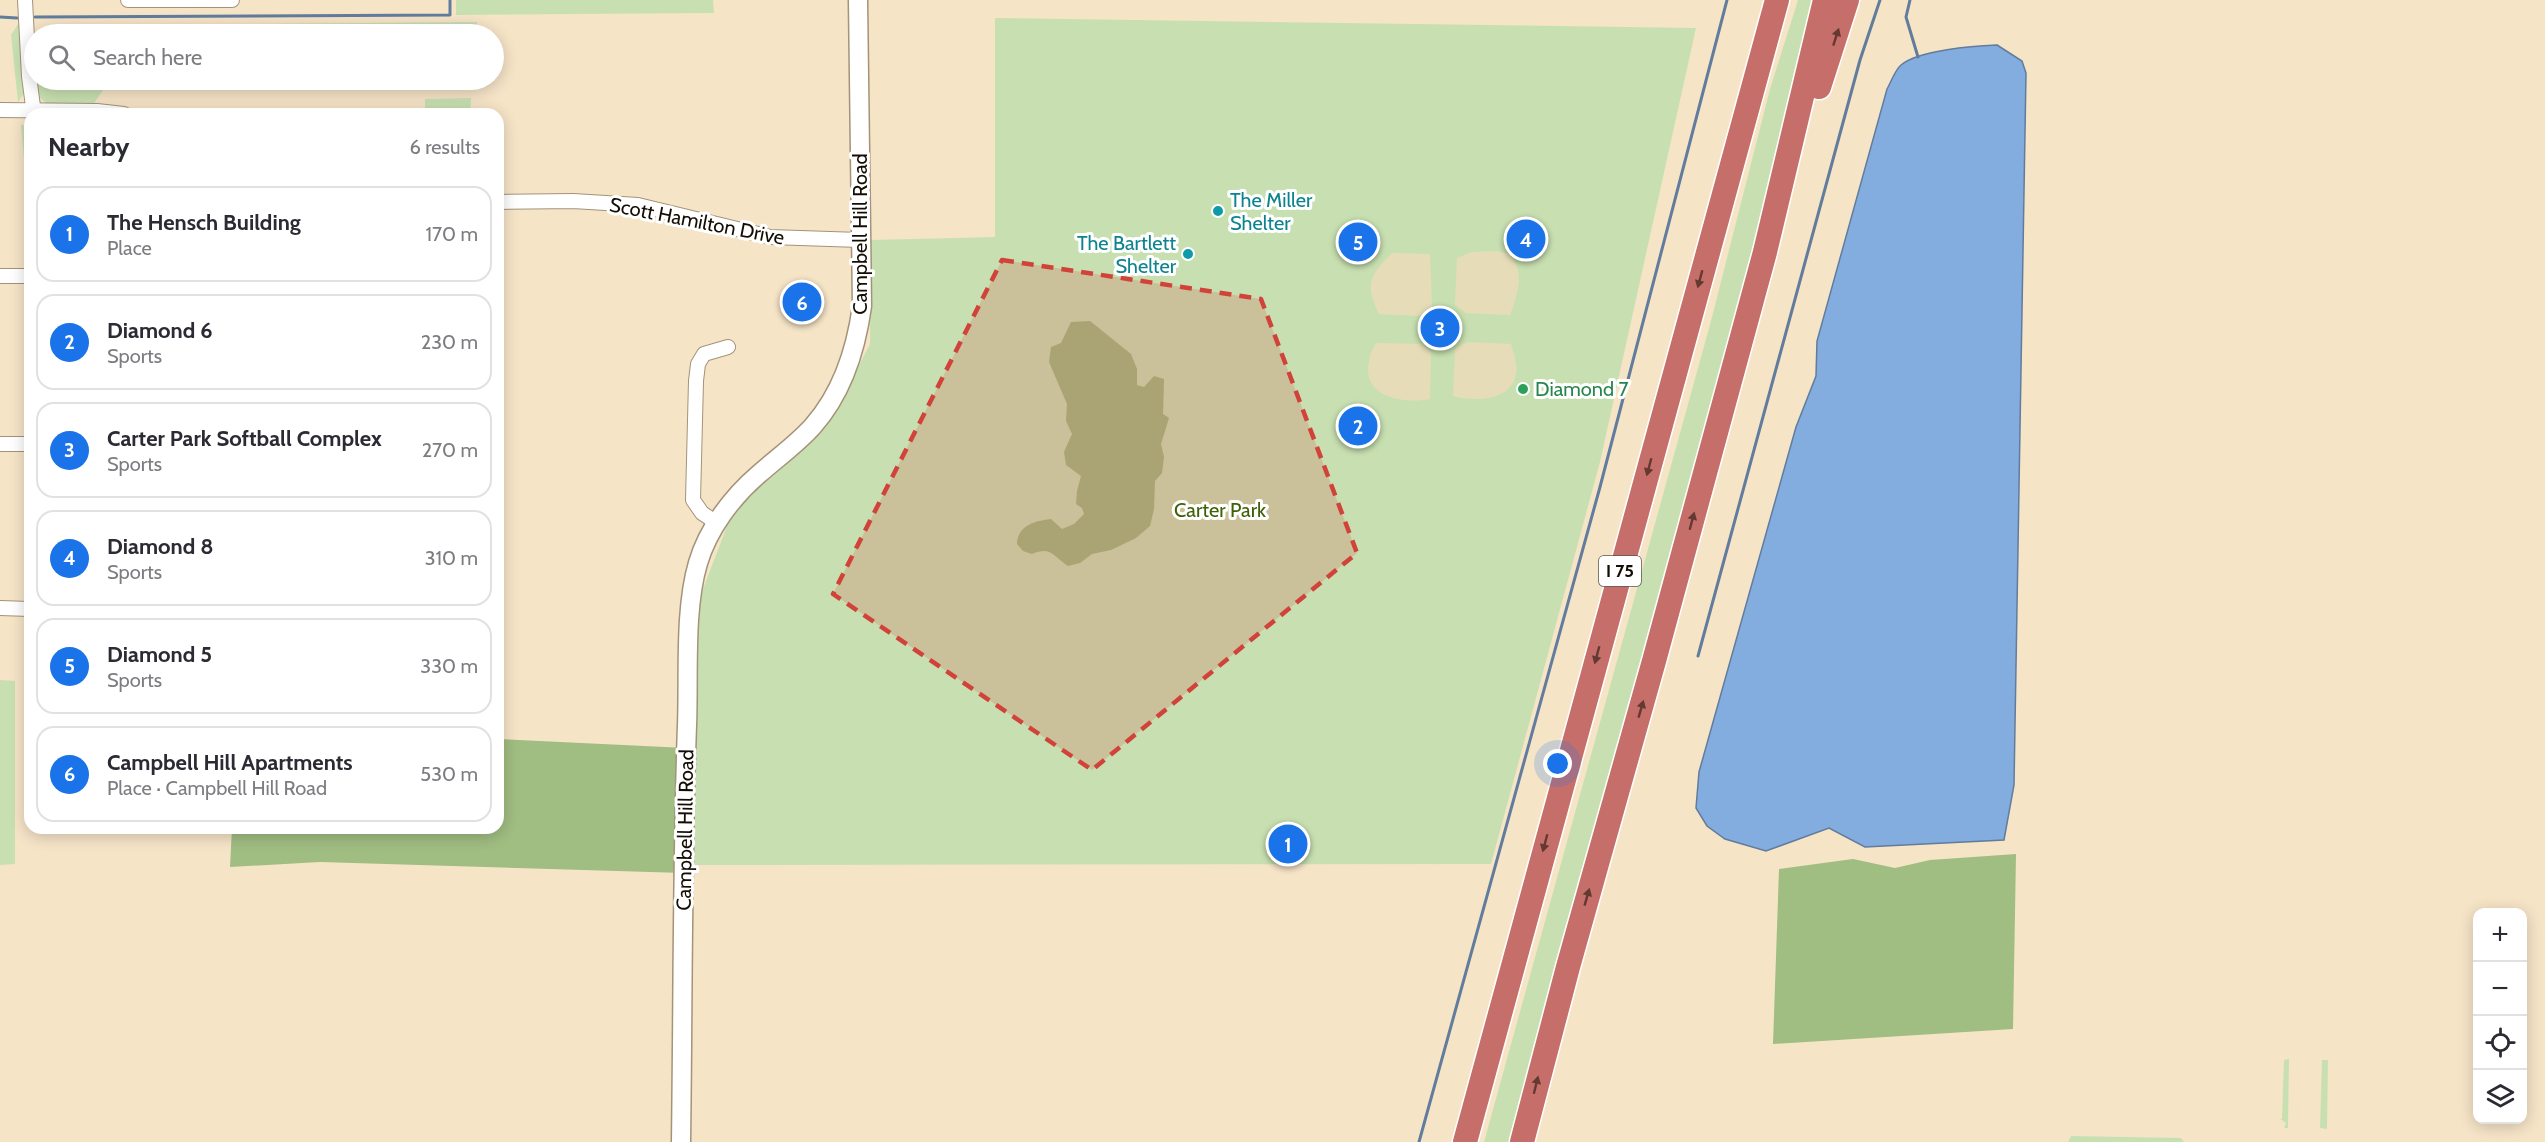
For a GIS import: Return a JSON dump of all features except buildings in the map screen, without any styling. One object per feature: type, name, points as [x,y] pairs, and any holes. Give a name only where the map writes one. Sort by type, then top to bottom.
[{"type":"highway","points":[[1713,234],[1733,111],[1760,0]]},
{"type":"highway","name":"I 75","points":[[1465,1142],[1777,0]]},
{"type":"highway","points":[[1522,1142],[1568,967],[1766,252],[1826,0]]},
{"type":"highway","points":[[1766,252],[1847,0]]},
{"type":"main road","name":"Campbell Hill Road","points":[[681,1142],[686,755],[690,612],[693,587],[698,562],[717,523],[739,493],[814,426],[841,385],[855,347],[862,306],[858,0]]},
{"type":"street","points":[[25,0],[26,24]]},
{"type":"street","points":[[128,0],[232,0]]},
{"type":"street","points":[[31,90],[33,108]]},
{"type":"street","points":[[0,110],[24,111]]},
{"type":"street","name":"Scott Hamilton Drive","points":[[504,202],[573,201],[638,205],[770,237],[860,240]]},
{"type":"street","points":[[0,276],[24,276]]},
{"type":"street","points":[[717,523],[702,513],[693,500],[696,381],[698,364],[704,354],[728,347]]},
{"type":"street","points":[[0,444],[24,444]]},
{"type":"street","points":[[0,608],[24,609]]},
{"type":"highlighted area","points":[[1002,260],[1261,299],[1357,553],[1092,770],[833,594]]},
{"type":"green space","points":[[456,0],[713,0],[714,13],[456,15]]},
{"type":"green space","points":[[1798,0],[1824,0],[1511,1142],[1484,1142],[1711,321],[1770,89]]},
{"type":"green space","name":"Carter Park","points":[[995,18],[1696,28],[1600,462],[1491,864],[692,865],[693,703],[698,602],[732,513],[841,400],[870,344],[871,240],[995,237]]},
{"type":"green space","points":[[20,21],[25,92],[18,102],[11,35]]},
{"type":"green space","points":[[477,22],[477,24],[251,24]]},
{"type":"green space","points":[[38,90],[103,90],[93,105],[48,104],[40,98]]},
{"type":"green space","points":[[471,98],[470,108],[425,108],[425,99]]},
{"type":"green space","points":[[21,125],[24,125],[24,159]]},
{"type":"green space","points":[[1090,321],[1131,354],[1137,369],[1137,385],[1144,387],[1154,376],[1164,379],[1163,414],[1169,418],[1161,444],[1164,457],[1162,473],[1155,481],[1154,509],[1150,526],[1136,538],[1111,550],[1092,554],[1080,563],[1068,566],[1048,552],[1032,554],[1023,551],[1017,544],[1020,532],[1028,525],[1051,519],[1062,529],[1074,524],[1084,514],[1082,508],[1076,504],[1081,476],[1066,465],[1064,452],[1072,434],[1066,421],[1067,404],[1049,362],[1051,347],[1061,343],[1071,322]]},
{"type":"green space","points":[[0,680],[15,681],[15,864],[0,865]]},
{"type":"green space","points":[[504,739],[686,748],[684,873],[320,862],[230,867],[232,834],[504,834]]},
{"type":"green space","points":[[2016,854],[2013,1029],[1773,1044],[1779,869],[1853,859],[1895,868],[1930,860]]},
{"type":"green space","points":[[2289,1059],[2288,1128],[2284,1128],[2286,1123],[2280,1119],[2282,1119],[2284,1060]]},
{"type":"green space","points":[[2322,1060],[2328,1060],[2327,1129],[2320,1128]]},
{"type":"green space","points":[[2071,1136],[2181,1138],[2184,1142],[2068,1142]]},
{"type":"sand","points":[[1497,251],[1510,254],[1515,261],[1519,276],[1510,315],[1466,313],[1455,305],[1457,258],[1472,252]]},
{"type":"sand","points":[[1392,253],[1430,254],[1432,308],[1420,316],[1379,314],[1374,303],[1371,287],[1374,274]]},
{"type":"sand","points":[[1467,342],[1511,344],[1516,363],[1516,375],[1512,385],[1505,392],[1496,396],[1474,399],[1453,396],[1455,349]]},
{"type":"sand","points":[[1376,343],[1420,344],[1431,352],[1430,399],[1397,399],[1378,391],[1368,373],[1369,359]]},
{"type":"water","points":[[1997,45],[2022,61],[2026,73],[2014,785],[2004,840],[1865,847],[1829,828],[1766,851],[1725,839],[1707,826],[1696,808],[1699,772],[1796,427],[1816,376],[1817,341],[1887,89],[1899,67],[1909,60],[1933,52]]},
{"type":"waterway","points":[[35,17],[450,15],[450,0]]},
{"type":"waterway","points":[[1419,1142],[1600,487],[1727,0]]},
{"type":"waterway","points":[[1698,656],[1860,60],[1880,0]]},
{"type":"waterway","points":[[1910,0],[1906,17],[1918,57]]},
{"type":"waterway","points":[[0,17],[17,18]]},
{"type":"place","name":"The Miller Shelter","points":[[1218,211]]},
{"type":"place","name":"Diamond 8","points":[[1526,239]]},
{"type":"place","name":"Diamond 5","points":[[1358,242]]},
{"type":"place","name":"The Bartlett Shelter","points":[[1188,254]]},
{"type":"place","name":"Campbell Hill Apartments","points":[[802,302]]},
{"type":"place","name":"Carter Park Softball Complex","points":[[1440,328]]},
{"type":"place","name":"Diamond 7","points":[[1523,389]]},
{"type":"place","name":"Diamond 6","points":[[1358,426]]},
{"type":"place","name":"The Hensch Building","points":[[1288,844]]}]
